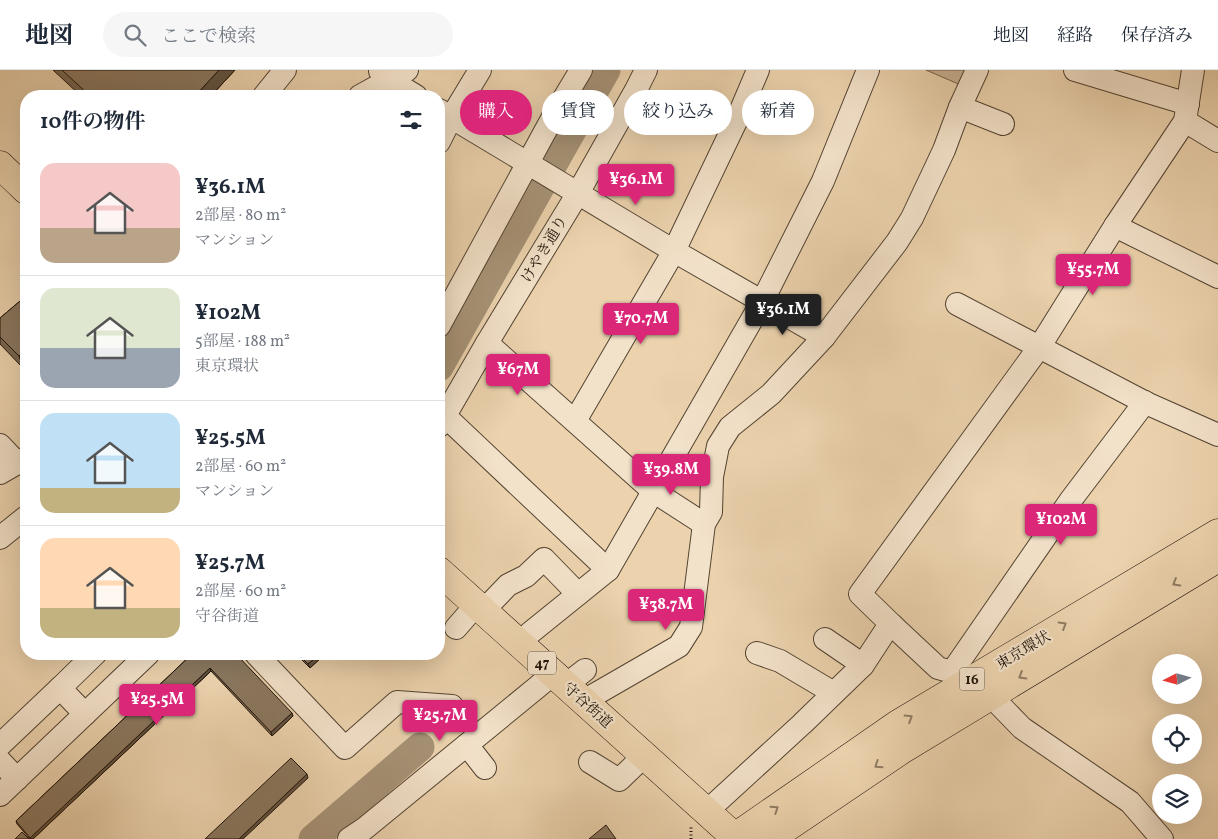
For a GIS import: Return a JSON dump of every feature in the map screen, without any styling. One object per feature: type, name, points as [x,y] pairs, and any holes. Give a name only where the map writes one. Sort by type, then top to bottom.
[{"type":"main road","points":[[0,165],[20,184]]},
{"type":"main road","name":"東京環状","points":[[734,838],[898,724],[956,679],[1218,533]]},
{"type":"main road","name":"東京環状","points":[[771,839],[903,749],[1218,558]]},
{"type":"main road","name":"守谷街道","points":[[445,577],[521,644],[573,684],[644,756],[699,818],[734,838]]},
{"type":"street","points":[[269,90],[285,70]]},
{"type":"street","points":[[480,70],[445,114],[674,251],[824,337]]},
{"type":"street","points":[[445,315],[554,115],[581,70]]},
{"type":"street","name":"けやき通り","points":[[445,416],[578,193],[646,70]]},
{"type":"street","points":[[575,421],[674,251],[738,117],[758,70]]},
{"type":"street","points":[[521,644],[530,633],[608,570],[762,302],[823,181],[868,70]]},
{"type":"street","points":[[362,836],[467,745],[573,684],[594,695],[679,646],[696,619],[704,524],[711,512],[712,477],[718,446],[730,427],[771,394],[824,337],[897,242],[912,218],[944,150],[960,107],[977,70]]},
{"type":"street","points":[[1075,70],[1186,113],[1218,141]]},
{"type":"street","points":[[1145,402],[1070,501],[956,679],[938,668],[860,594],[1040,346],[1186,113],[1193,70]]},
{"type":"street","points":[[368,90],[392,73],[410,90]]},
{"type":"street","points":[[960,107],[1003,124]]},
{"type":"street","points":[[1115,226],[1218,277]]},
{"type":"street","points":[[957,304],[1145,402],[1218,435]]},
{"type":"street","points":[[487,343],[652,491],[704,524]]},
{"type":"street","points":[[445,424],[608,570]]},
{"type":"street","points":[[0,445],[15,465]]},
{"type":"street","points":[[0,538],[20,522]]},
{"type":"street","points":[[456,628],[508,585],[526,576],[544,559],[578,594]]},
{"type":"street","points":[[699,818],[802,724],[862,665],[884,633],[892,625]]},
{"type":"street","points":[[825,639],[862,665]]},
{"type":"street","points":[[757,653],[780,662],[827,689],[832,694]]},
{"type":"street","points":[[0,745],[89,660]]},
{"type":"street","points":[[0,795],[142,660]]},
{"type":"street","points":[[262,660],[345,748],[397,702],[447,705]]},
{"type":"street","points":[[60,688],[85,714]]},
{"type":"street","points":[[990,695],[1022,728],[1130,802],[1162,839]]},
{"type":"street","points":[[467,745],[485,768]]},
{"type":"street","points":[[590,762],[619,780],[644,756]]},
{"type":"street","points":[[0,761],[17,779]]},
{"type":"path","points":[[691,839],[699,818]]},
{"type":"shaded area","points":[[926,70],[971,70],[963,86]]},
{"type":"building","points":[[62,70],[219,70],[201,90],[84,90]]},
{"type":"building","points":[[20,301],[19,356],[0,337],[0,318]]},
{"type":"building","points":[[186,660],[242,660],[292,713],[271,732],[210,668],[30,838],[16,821]]},
{"type":"building","points":[[304,660],[313,660],[308,664]]},
{"type":"building","points":[[291,758],[307,774],[239,839],[205,839]]},
{"type":"building","points":[[606,825],[616,839],[589,839]]},
{"type":"building","points":[[22,832],[29,839],[15,839]]},
{"type":"waterway","points":[[445,356],[606,70]]},
{"type":"waterway","points":[[313,839],[420,747]]}]
